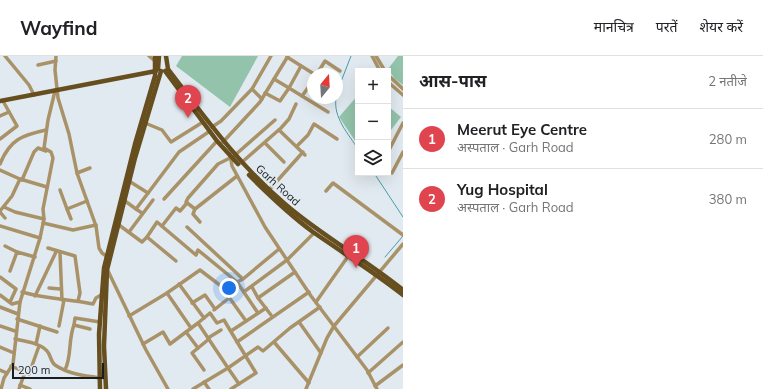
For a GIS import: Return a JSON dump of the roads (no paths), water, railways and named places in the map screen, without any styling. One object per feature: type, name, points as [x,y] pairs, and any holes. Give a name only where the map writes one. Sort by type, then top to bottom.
[{"type":"main road","points":[[159,56],[157,66],[166,69]]},
{"type":"main road","points":[[137,144],[166,69],[166,56]]},
{"type":"main road","points":[[100,389],[102,378],[101,295],[105,269],[156,71],[155,58]]},
{"type":"main road","name":"Garh Road","points":[[166,69],[211,129],[223,142],[231,156],[241,163],[283,206]]},
{"type":"main road","points":[[1,101],[156,71]]},
{"type":"main road","name":"Garh Road","points":[[195,108],[203,122],[211,129],[217,141],[283,206],[349,254]]},
{"type":"main road","points":[[108,258],[119,225],[128,180]]},
{"type":"main road","name":"Garh Road","points":[[295,215],[314,233],[403,290]]},
{"type":"main road","points":[[102,319],[105,269]]},
{"type":"main road","name":"Garh Road","points":[[385,278],[403,295]]},
{"type":"main road","points":[[102,378],[106,389]]},
{"type":"street","points":[[2,56],[29,85],[34,95]]},
{"type":"street","points":[[1,389],[11,366],[22,292],[36,257],[44,221],[43,210],[53,158],[49,150],[44,148],[46,130],[56,91],[56,56]]},
{"type":"street","points":[[148,56],[155,58]]},
{"type":"street","points":[[136,209],[179,152],[221,122],[252,89],[271,56]]},
{"type":"street","points":[[372,56],[377,58],[383,68]]},
{"type":"street","points":[[223,142],[262,99],[287,57],[307,70]]},
{"type":"street","points":[[377,58],[379,68]]},
{"type":"street","points":[[38,65],[56,61]]},
{"type":"street","points":[[321,68],[325,61],[336,68]]},
{"type":"street","points":[[265,93],[280,101],[301,66]]},
{"type":"street","points":[[391,78],[403,89]]},
{"type":"street","points":[[274,79],[328,112]]},
{"type":"street","points":[[391,85],[403,95]]},
{"type":"street","points":[[252,89],[262,99]]},
{"type":"street","points":[[56,91],[69,134],[77,173],[96,225],[99,248],[108,258]]},
{"type":"street","points":[[302,96],[307,92]]},
{"type":"street","points":[[0,139],[17,126],[1,101]]},
{"type":"street","points":[[241,163],[279,130],[289,119],[296,104]]},
{"type":"street","points":[[0,116],[9,112]]},
{"type":"street","points":[[162,226],[176,208],[180,210],[187,203],[188,198],[218,164],[231,156],[276,120]]},
{"type":"street","points":[[145,123],[162,130],[170,142],[203,122]]},
{"type":"street","points":[[391,146],[403,123]]},
{"type":"street","points":[[297,146],[308,135],[314,124],[337,139]]},
{"type":"street","points":[[0,164],[18,138],[23,135],[46,130]]},
{"type":"street","points":[[269,190],[304,153],[279,130]]},
{"type":"street","points":[[164,199],[217,141]]},
{"type":"street","points":[[265,143],[284,162]]},
{"type":"street","points":[[5,218],[0,212],[12,196],[20,179],[22,180],[34,152],[38,148],[49,150]]},
{"type":"street","points":[[392,173],[403,152]]},
{"type":"street","points":[[231,156],[237,176],[254,210],[295,272],[357,357],[376,387],[403,365]]},
{"type":"street","points":[[77,173],[90,168]]},
{"type":"street","points":[[0,170],[22,180],[48,187]]},
{"type":"street","points":[[200,222],[193,214],[194,209],[237,176]]},
{"type":"street","points":[[128,180],[148,193]]},
{"type":"street","points":[[326,191],[333,183],[403,235]]},
{"type":"street","points":[[60,190],[71,219]]},
{"type":"street","points":[[129,232],[153,200]]},
{"type":"street","points":[[67,209],[87,201]]},
{"type":"street","points":[[125,201],[142,213]]},
{"type":"street","points":[[187,203],[194,209]]},
{"type":"street","points":[[4,207],[15,212],[73,230],[96,225]]},
{"type":"street","points":[[119,225],[142,242],[157,222],[196,255],[204,243]]},
{"type":"street","points":[[0,226],[40,238]]},
{"type":"street","points":[[186,227],[242,279]]},
{"type":"street","points":[[245,291],[287,260],[314,233]]},
{"type":"street","points":[[147,237],[176,261]]},
{"type":"street","points":[[306,389],[334,326],[403,244]]},
{"type":"street","points":[[5,246],[17,252],[36,257]]},
{"type":"street","points":[[48,248],[75,256],[80,293],[78,301]]},
{"type":"street","points":[[237,282],[280,249]]},
{"type":"street","points":[[198,250],[237,282],[245,291],[258,313]]},
{"type":"street","points":[[10,271],[17,252]]},
{"type":"street","points":[[58,252],[60,289],[63,300],[59,326]]},
{"type":"street","points":[[35,296],[58,252]]},
{"type":"street","points":[[316,302],[349,254]]},
{"type":"street","points":[[129,316],[167,293],[200,270],[203,266]]},
{"type":"street","points":[[105,269],[143,344],[168,389]]},
{"type":"street","points":[[200,270],[221,286],[246,321]]},
{"type":"street","points":[[258,298],[295,272]]},
{"type":"street","points":[[0,277],[16,289],[10,302]]},
{"type":"street","points":[[179,284],[204,318]]},
{"type":"street","points":[[252,287],[258,298],[271,315]]},
{"type":"street","points":[[49,288],[60,289]]},
{"type":"street","points":[[22,292],[35,296],[93,304],[96,298],[101,295]]},
{"type":"street","points":[[237,342],[309,292]]},
{"type":"street","points":[[167,293],[191,328]]},
{"type":"street","points":[[0,295],[12,304],[20,302]]},
{"type":"street","points":[[192,302],[205,295],[215,309]]},
{"type":"street","points":[[143,344],[163,332],[170,344],[230,298]]},
{"type":"street","points":[[0,307],[40,326],[57,332]]},
{"type":"street","points":[[193,389],[228,368],[258,347],[264,351],[320,307]]},
{"type":"street","points":[[230,331],[266,308]]},
{"type":"street","points":[[210,313],[217,323],[224,320],[256,373],[231,389]]},
{"type":"street","points":[[65,370],[68,364],[69,339],[75,318],[102,319]]},
{"type":"street","points":[[299,322],[321,353]]},
{"type":"street","points":[[198,323],[239,384]]},
{"type":"street","points":[[74,325],[90,329]]},
{"type":"street","points":[[0,326],[15,331]]},
{"type":"street","points":[[11,366],[29,374],[37,345],[40,326]]},
{"type":"street","points":[[357,357],[388,328]]},
{"type":"street","points":[[204,370],[192,352],[209,339],[208,338],[221,330]]},
{"type":"street","points":[[186,332],[198,348]]},
{"type":"street","points":[[15,339],[37,345],[48,352],[54,364],[65,370],[80,375],[102,378]]},
{"type":"street","points":[[274,342],[309,383]]},
{"type":"street","points":[[368,373],[403,342]]},
{"type":"street","points":[[0,346],[14,353]]},
{"type":"street","points":[[0,370],[7,373]]},
{"type":"street","points":[[25,372],[19,387],[30,389]]},
{"type":"street","points":[[204,382],[209,389]]},
{"type":"waterway","points":[[343,77],[351,56]]},
{"type":"waterway","points":[[336,104],[339,119],[355,144]]},
{"type":"waterway","points":[[376,176],[403,217]]},
{"type":"waterway","points":[[385,257],[403,236]]},
{"type":"place","name":"Yug Hospital","points":[[188,118]]},
{"type":"place","name":"Meerut Eye Centre","points":[[356,268]]}]
